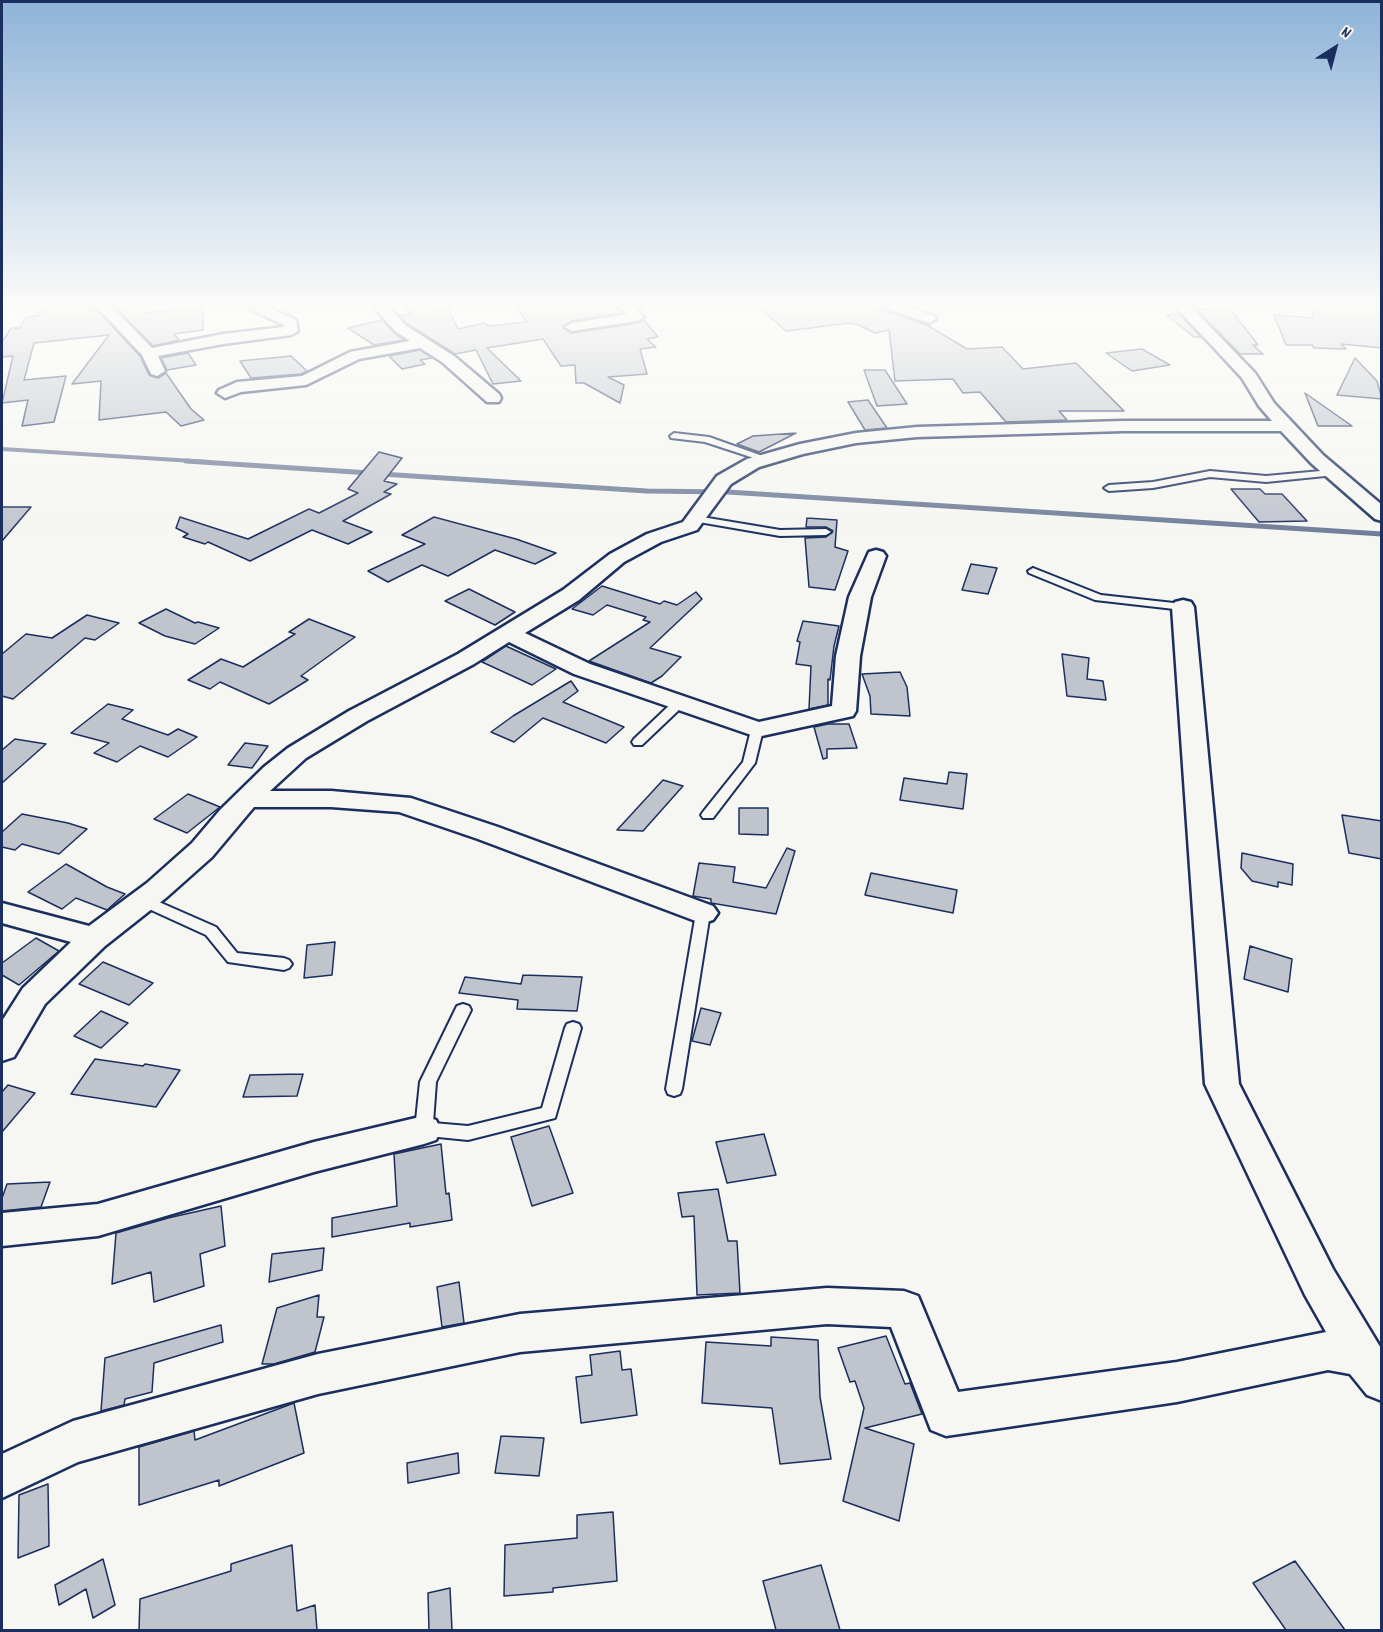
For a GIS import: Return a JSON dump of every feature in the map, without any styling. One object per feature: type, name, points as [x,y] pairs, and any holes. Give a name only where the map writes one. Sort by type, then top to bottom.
[{"type":"street","points":[[225,393],[237,387],[275,383]]},
{"type":"street","points":[[476,383],[494,398]]},
{"type":"street","points":[[1253,383],[1267,405],[1286,426],[1332,473],[1382,515]]},
{"type":"street","points":[[2,1048],[34,996],[94,938],[202,850],[218,834],[230,816],[250,799],[273,773],[297,753],[358,716],[466,659],[571,595],[617,558],[654,538],[690,526],[724,480],[753,463],[800,449],[856,438],[917,432],[1123,426],[1286,426]]},
{"type":"street","points":[[508,633],[582,669],[757,730],[844,711],[848,656],[860,597],[876,556]]},
{"type":"street","points":[[1183,607],[1222,1084],[1319,1282],[1371,1369]]},
{"type":"street","points":[[250,799],[331,799],[402,804],[499,837],[703,913]]},
{"type":"street","points":[[2,913],[94,938]]},
{"type":"street","points":[[2,1230],[98,1220],[314,1156],[424,1130]]},
{"type":"street","points":[[2,1476],[73,1442],[318,1374],[520,1333],[827,1306],[904,1309],[946,1414],[1177,1383],[1328,1351],[1371,1369]]},
{"type":"lane","points":[[674,436],[706,439],[766,459]]},
{"type":"lane","points":[[1109,488],[1153,484],[1210,474],[1266,479],[1332,473]]},
{"type":"lane","points":[[696,519],[780,533],[826,532]]},
{"type":"lane","points":[[1033,572],[1099,598],[1183,607]]},
{"type":"lane","points":[[638,742],[679,703]]},
{"type":"lane","points":[[708,815],[748,763],[757,730]]},
{"type":"lane","points":[[143,900],[211,931],[233,958],[284,964]]},
{"type":"lane","points":[[674,1089],[703,913]]},
{"type":"lane","points":[[463,1010],[428,1082],[424,1130],[468,1133],[549,1113],[573,1028]]},
{"type":"building","points":[[7,383],[64,383],[54,422],[22,426],[28,400],[2,403]]},
{"type":"building","points":[[101,383],[173,383],[191,409],[204,420],[181,426],[166,412],[99,420]]},
{"type":"building","points":[[584,383],[624,385],[620,403]]},
{"type":"building","points":[[869,383],[894,383],[907,404],[877,406]]},
{"type":"building","points":[[956,383],[1096,383],[1124,411],[1059,411],[1067,420],[1006,422],[980,392],[963,393]]},
{"type":"building","points":[[1343,383],[1378,383],[1382,399],[1337,395]]},
{"type":"building","points":[[1305,393],[1352,426],[1318,426]]},
{"type":"building","points":[[868,400],[887,428],[865,430],[848,402]]},
{"type":"building","points":[[796,433],[759,452],[737,444],[753,436]]},
{"type":"building","points":[[379,452],[402,458],[384,481],[397,484],[384,492],[391,494],[343,521],[372,532],[348,544],[312,530],[250,561],[208,542],[205,544],[183,537],[188,534],[176,528],[180,517],[248,539],[309,509],[319,513],[358,493],[348,489]]},
{"type":"building","points":[[1231,489],[1260,489],[1265,494],[1282,494],[1307,521],[1259,522]]},
{"type":"building","points":[[2,507],[31,507],[2,541]]},
{"type":"building","points":[[434,517],[516,539],[556,553],[535,564],[495,550],[448,576],[422,565],[388,582],[368,571],[425,544],[402,535]]},
{"type":"building","points":[[807,518],[837,520],[835,547],[848,551],[835,590],[809,587],[805,538],[826,537],[833,531],[826,527],[806,527]]},
{"type":"building","points":[[971,564],[997,568],[988,594],[962,590]]},
{"type":"building","points":[[602,586],[660,604],[664,601],[677,605],[696,592],[702,599],[650,648],[681,657],[662,676],[651,683],[589,661],[650,622],[643,620],[646,617],[607,605],[593,615],[572,609]]},
{"type":"building","points":[[469,589],[515,612],[495,625],[445,601]]},
{"type":"building","points":[[166,609],[195,623],[219,628],[195,644],[165,636],[139,623]]},
{"type":"building","points":[[87,615],[119,623],[95,640],[85,638],[13,699],[2,696],[2,654],[26,634],[52,638]]},
{"type":"building","points":[[309,619],[355,637],[301,676],[308,680],[269,704],[220,682],[210,689],[188,680],[221,659],[243,667],[295,634],[289,632]]},
{"type":"building","points":[[803,621],[839,626],[830,680],[828,679],[828,705],[809,709],[811,666],[796,664],[800,642],[797,641]]},
{"type":"building","points":[[506,646],[556,669],[532,685],[482,662]]},
{"type":"building","points":[[1062,654],[1089,658],[1087,679],[1103,681],[1106,700],[1067,696]]},
{"type":"building","points":[[900,672],[907,687],[910,716],[871,714],[870,696],[862,674]]},
{"type":"building","points":[[571,681],[578,691],[563,702],[624,727],[606,743],[543,718],[514,742],[491,732],[513,716]]},
{"type":"building","points":[[108,704],[133,710],[122,719],[168,735],[178,729],[197,737],[168,757],[140,746],[117,762],[94,753],[109,743],[71,733]]},
{"type":"building","points":[[849,724],[857,748],[827,749],[827,758],[823,759],[814,727]]},
{"type":"building","points":[[15,739],[46,744],[2,783],[2,750]]},
{"type":"building","points":[[245,743],[268,746],[252,768],[228,765]]},
{"type":"building","points":[[949,772],[967,774],[963,809],[900,800],[904,778],[947,784]]},
{"type":"building","points":[[663,780],[683,786],[643,831],[617,830]]},
{"type":"building","points":[[188,794],[220,807],[187,833],[154,819]]},
{"type":"building","points":[[739,808],[768,808],[768,835],[739,834]]},
{"type":"building","points":[[22,814],[87,829],[59,854],[22,844],[15,850],[2,847],[2,832]]},
{"type":"building","points":[[1342,815],[1382,821],[1382,859],[1349,853]]},
{"type":"building","points":[[787,848],[795,851],[776,914],[711,903],[711,899],[693,896],[699,863],[735,867],[733,882],[766,888]]},
{"type":"building","points":[[1242,853],[1293,864],[1292,885],[1278,882],[1278,887],[1252,881],[1241,868]]},
{"type":"building","points":[[66,864],[107,887],[125,894],[107,910],[76,898],[62,909],[28,892]]},
{"type":"building","points":[[871,873],[957,890],[953,913],[865,895]]},
{"type":"building","points":[[36,938],[59,951],[19,985],[2,975],[2,963]]},
{"type":"building","points":[[335,942],[332,975],[304,978],[307,945]]},
{"type":"building","points":[[1250,946],[1292,959],[1288,992],[1244,979]]},
{"type":"building","points":[[103,962],[153,983],[129,1005],[79,984]]},
{"type":"building","points":[[523,975],[582,977],[577,1011],[517,1009],[518,1000],[459,993],[465,977],[521,984]]},
{"type":"building","points":[[701,1008],[721,1013],[710,1045],[692,1041]]},
{"type":"building","points":[[101,1011],[128,1023],[101,1048],[74,1036]]},
{"type":"building","points":[[95,1059],[180,1070],[156,1107],[71,1094]]},
{"type":"building","points":[[303,1074],[297,1096],[243,1097],[250,1075]]},
{"type":"building","points":[[8,1085],[35,1093],[2,1132],[2,1092]]},
{"type":"building","points":[[549,1126],[573,1193],[532,1206],[511,1137]]},
{"type":"building","points":[[764,1134],[776,1175],[727,1183],[716,1142]]},
{"type":"building","points":[[441,1144],[446,1194],[449,1193],[452,1220],[410,1227],[410,1223],[332,1237],[332,1218],[397,1206],[394,1154]]},
{"type":"building","points":[[50,1182],[41,1207],[2,1211],[2,1198],[7,1184]]},
{"type":"building","points":[[718,1189],[728,1241],[737,1241],[740,1293],[697,1295],[694,1216],[682,1217],[678,1193]]},
{"type":"building","points":[[221,1206],[225,1246],[200,1254],[204,1286],[154,1302],[151,1272],[112,1284],[116,1233]]},
{"type":"building","points":[[324,1248],[322,1270],[269,1282],[272,1254]]},
{"type":"building","points":[[459,1282],[464,1323],[442,1327],[437,1287]]},
{"type":"building","points":[[319,1295],[317,1317],[324,1317],[315,1352],[274,1364],[262,1364],[277,1308]]},
{"type":"building","points":[[221,1325],[223,1342],[154,1363],[152,1392],[125,1399],[124,1405],[101,1411],[105,1358]]},
{"type":"building","points":[[886,1336],[905,1384],[910,1383],[922,1414],[865,1428],[914,1444],[899,1521],[843,1501],[864,1408],[855,1381],[850,1382],[838,1348]]},
{"type":"building","points":[[771,1337],[818,1340],[820,1397],[831,1459],[780,1464],[772,1408],[702,1403],[706,1342],[771,1346]]},
{"type":"building","points":[[620,1351],[622,1370],[631,1369],[637,1415],[581,1423],[576,1377],[592,1375],[590,1355]]},
{"type":"building","points":[[294,1403],[304,1453],[219,1486],[219,1480],[139,1505],[139,1447],[194,1431],[195,1440]]},
{"type":"building","points":[[501,1436],[544,1438],[539,1476],[495,1473]]},
{"type":"building","points":[[458,1453],[459,1473],[408,1483],[407,1463]]},
{"type":"building","points":[[48,1484],[49,1546],[18,1558],[19,1495]]},
{"type":"building","points":[[613,1512],[617,1581],[553,1588],[553,1592],[504,1596],[505,1545],[577,1538],[577,1515]]},
{"type":"building","points":[[292,1545],[297,1611],[315,1605],[317,1630],[139,1630],[140,1599],[231,1571],[231,1564]]},
{"type":"building","points":[[103,1559],[115,1605],[93,1618],[86,1589],[59,1605],[55,1585]]},
{"type":"building","points":[[1295,1561],[1345,1630],[1286,1630],[1253,1583]]},
{"type":"building","points":[[821,1565],[840,1630],[776,1630],[763,1581]]},
{"type":"building","points":[[450,1588],[452,1630],[429,1630],[428,1593]]},
{"type":"waterway","points":[[2,449],[209,462]]},
{"type":"waterway","points":[[186,461],[370,473]]},
{"type":"waterway","points":[[381,474],[647,491],[728,492],[1382,534]]}]
